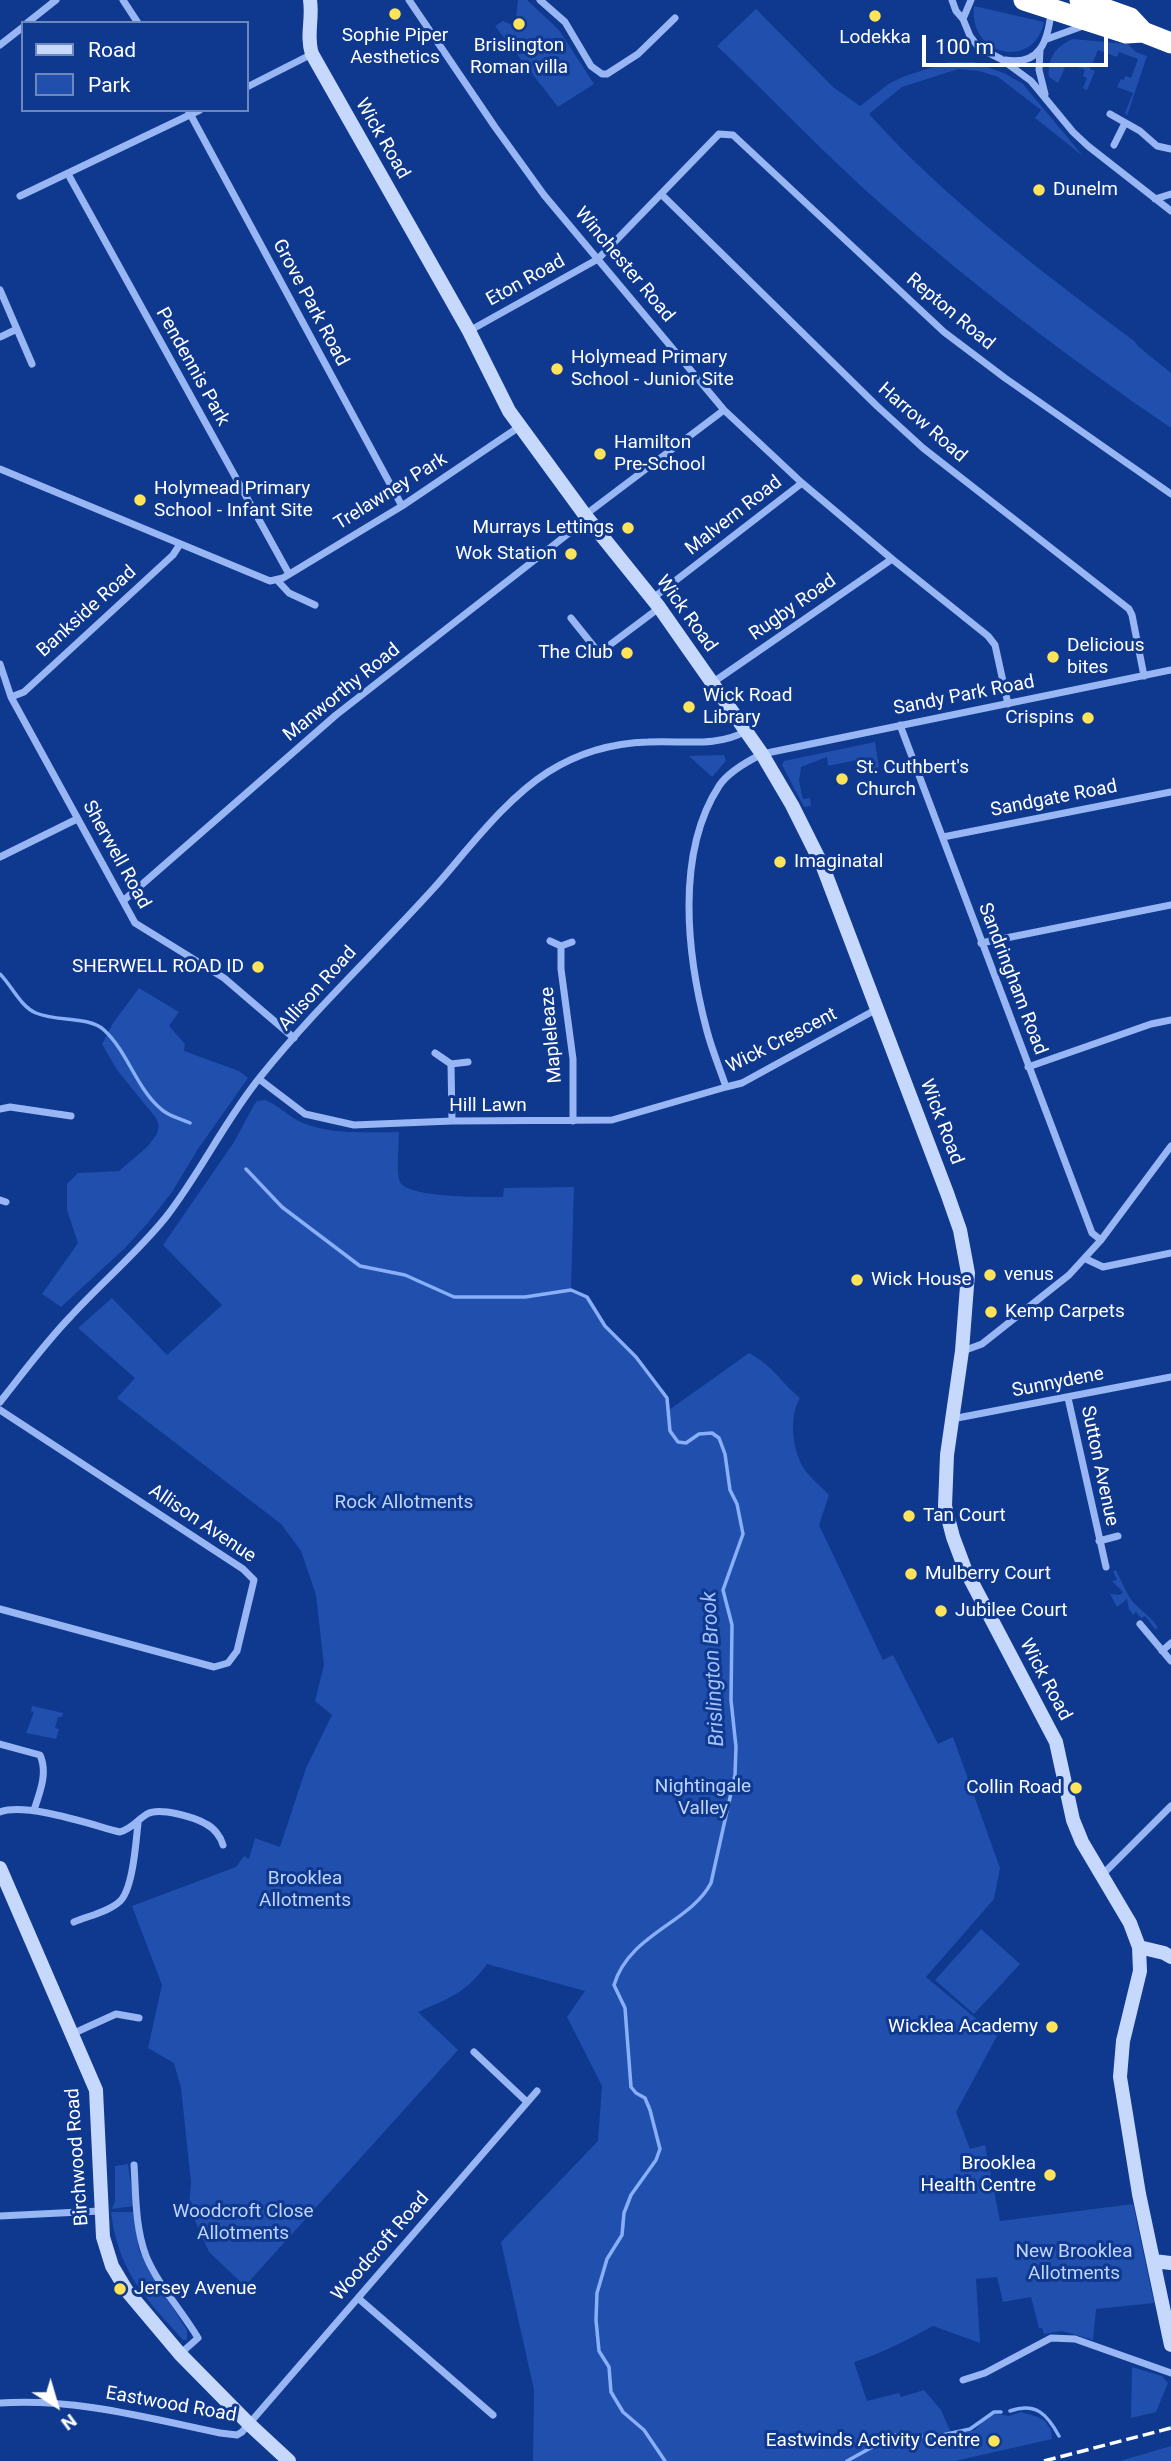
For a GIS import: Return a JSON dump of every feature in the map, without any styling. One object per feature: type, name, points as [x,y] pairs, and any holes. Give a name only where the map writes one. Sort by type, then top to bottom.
[{"type":"highway","points":[[1024,0],[1049,4],[1104,26],[1126,33],[1143,32],[1171,43]]},
{"type":"highway","points":[[1080,0],[1130,18],[1143,32]]},
{"type":"street","points":[[30,21],[56,0]]},
{"type":"street","points":[[123,0],[137,21]]},
{"type":"street","name":"Wick Road","points":[[310,0],[309,37],[312,54],[519,427],[586,517],[656,603],[747,731],[792,805],[823,867],[960,1230],[968,1273],[962,1351],[950,1420],[945,1506],[953,1537],[980,1600],[1056,1742],[1073,1820],[1086,1850],[1130,1923],[1139,1947],[1140,1971],[1123,2041],[1120,2077],[1139,2194],[1171,2345]]},
{"type":"street","points":[[311,20],[322,0]]},
{"type":"street","name":"Winchester Road","points":[[409,0],[536,184],[724,410],[802,483],[988,636],[995,645],[1009,704]]},
{"type":"street","points":[[540,0],[565,22],[591,66],[602,74],[607,74],[638,54],[675,18]]},
{"type":"street","points":[[952,0],[979,48],[1031,80],[1088,146],[1171,211]]},
{"type":"street","points":[[963,19],[971,0]]},
{"type":"street","points":[[1001,60],[1018,61],[1034,56],[1040,50],[1047,39],[1049,4]]},
{"type":"street","points":[[1047,39],[1081,27],[1104,26]]},
{"type":"street","points":[[0,45],[21,29]]},
{"type":"street","points":[[1040,50],[1039,70],[1046,97]]},
{"type":"street","points":[[248,86],[312,54]]},
{"type":"street","points":[[20,197],[189,113]]},
{"type":"street","name":"Grove Park Road","points":[[189,113],[402,506]]},
{"type":"street","points":[[1110,114],[1140,131],[1157,146],[1171,149]]},
{"type":"street","points":[[1114,145],[1125,122]]},
{"type":"street","name":"Eton Road","points":[[468,331],[598,259],[719,134],[727,133]]},
{"type":"street","name":"Repton Road","points":[[727,133],[733,135],[944,332],[1171,494]]},
{"type":"street","name":"Pendennis Park","points":[[68,174],[289,574]]},
{"type":"street","name":"Harrow Road","points":[[661,194],[923,448],[1129,609],[1144,676]]},
{"type":"street","points":[[1155,199],[1171,194]]},
{"type":"street","points":[[0,290],[32,364]]},
{"type":"street","points":[[0,337],[18,329]]},
{"type":"street","name":"Manworthy Road","points":[[123,901],[336,715],[724,410]]},
{"type":"street","name":"Trelawney Park","points":[[277,580],[402,506],[519,427]]},
{"type":"street","points":[[0,469],[264,580],[277,580],[289,593],[315,605]]},
{"type":"street","name":"Malvern Road","points":[[571,618],[599,653],[802,483]]},
{"type":"street","name":"Bankside Road","points":[[11,697],[24,692],[173,555],[180,544]]},
{"type":"street","name":"Rugby Road","points":[[712,684],[892,559]]},
{"type":"street","name":"Sherwell Road","points":[[0,664],[11,697],[135,923],[224,978],[294,1038]]},
{"type":"street","name":"Sandy Park Road","points":[[762,754],[1171,670]]},
{"type":"street","name":"Sandringham Road","points":[[900,725],[1092,1233],[1101,1240]]},
{"type":"street","name":"Allison Road","points":[[0,1402],[57,1330],[135,1254],[181,1198],[236,1109],[258,1079],[514,800],[546,773],[601,749],[649,742],[712,742],[736,737],[747,731]]},
{"type":"street","name":"Wick Crescent","points":[[762,754],[720,784],[697,837],[691,863],[689,888],[695,970],[707,1031],[726,1087],[742,1083],[877,1009]]},
{"type":"street","name":"Sandgate Road","points":[[943,837],[1171,792]]},
{"type":"street","points":[[0,857],[77,820]]},
{"type":"street","points":[[981,943],[1171,905]]},
{"type":"street","points":[[550,941],[561,946],[572,942]]},
{"type":"street","name":"Mapleleaze","points":[[561,946],[561,969],[573,1059],[573,1121]]},
{"type":"street","points":[[1028,1068],[1151,1024],[1171,1020]]},
{"type":"street","points":[[435,1053],[451,1064],[468,1062]]},
{"type":"street","points":[[451,1064],[452,1121]]},
{"type":"street","name":"Hill Lawn","points":[[258,1079],[305,1114],[355,1125],[452,1121],[612,1120],[726,1087]]},
{"type":"street","points":[[0,1109],[10,1107],[71,1116]]},
{"type":"street","points":[[962,1351],[982,1345],[1086,1259],[1171,1146]]},
{"type":"street","points":[[1086,1259],[1103,1267],[1171,1253]]},
{"type":"street","name":"Sunnydene","points":[[950,1420],[1171,1377]]},
{"type":"street","name":"Sutton Avenue","points":[[1068,1398],[1106,1567]]},
{"type":"street","name":"Allison Avenue","points":[[0,1410],[243,1569],[254,1580],[237,1651],[228,1662],[214,1667],[0,1609]]},
{"type":"street","name":"Sutton Avenue","points":[[1099,1541],[1118,1536]]},
{"type":"street","points":[[1140,1624],[1171,1661]]},
{"type":"street","points":[[1162,1651],[1171,1643]]},
{"type":"street","points":[[0,1744],[40,1755],[44,1765],[43,1782],[34,1810]]},
{"type":"street","points":[[1101,1875],[1171,1806]]},
{"type":"street","points":[[0,1812],[34,1810],[120,1832],[130,1829],[147,1814],[159,1810],[207,1824],[221,1837],[223,1845]]},
{"type":"street","points":[[74,1922],[108,1909],[125,1896],[138,1823]]},
{"type":"street","name":"Birchwood Road","points":[[0,1868],[96,2090],[100,2211],[103,2237],[112,2266],[127,2291],[180,2354],[248,2424],[289,2461]]},
{"type":"street","points":[[1139,1947],[1171,1957]]},
{"type":"street","points":[[72,2034],[116,2014],[139,2018]]},
{"type":"street","points":[[474,2052],[527,2102]]},
{"type":"street","name":"Woodcroft Road","points":[[248,2424],[537,2091]]},
{"type":"street","points":[[134,2165],[137,2210],[147,2257],[198,2338],[180,2354]]},
{"type":"street","points":[[0,2216],[100,2211]]},
{"type":"street","points":[[1154,2261],[1171,2263]]},
{"type":"street","points":[[358,2298],[493,2415]]},
{"type":"street","points":[[963,2380],[997,2367],[1051,2338],[1074,2339],[1171,2373]]},
{"type":"street","name":"Eastwood Road","points":[[0,2403],[33,2401],[91,2407],[237,2435],[248,2424]]},
{"type":"green space","points":[[518,0],[527,0],[559,30],[594,84],[558,107],[495,26],[503,21],[510,24],[516,18]]},
{"type":"green space","points":[[974,6],[1044,22],[1038,37],[1028,47],[1003,51],[991,46],[981,37],[975,23]]},
{"type":"green space","points":[[756,9],[833,87],[860,106],[890,83],[949,62],[974,62],[1006,74],[1023,84],[1083,156],[1035,118],[1041,110],[998,77],[979,71],[958,69],[902,87],[869,114],[962,205],[1171,373],[1171,428],[1022,320],[915,234],[839,166],[717,46]]},
{"type":"green space","points":[[1073,39],[1128,44],[1136,52],[1147,56],[1127,116],[1125,113],[1133,93],[1117,87],[1125,76],[1131,78],[1138,59],[1119,52],[1117,57],[1098,50],[1090,69],[1095,71],[1087,90],[1083,88],[1087,78],[1083,76],[1085,70],[1067,63],[1058,83],[1049,77],[1051,58],[1057,49]]},
{"type":"green space","points":[[875,742],[879,767],[870,769],[867,758],[828,766],[827,757],[801,767],[799,781],[803,799],[810,798],[811,806],[804,807],[782,765],[784,761]]},
{"type":"green space","points":[[724,755],[726,761],[712,777],[689,756]]},
{"type":"green space","points":[[139,988],[179,1012],[169,1026],[185,1044],[184,1051],[239,1071],[248,1078],[198,1149],[172,1192],[147,1224],[61,1307],[42,1294],[78,1243],[67,1210],[67,1184],[78,1173],[119,1171],[147,1147],[157,1134],[159,1125],[156,1118],[117,1070],[102,1044],[113,1023]]},
{"type":"green space","name":"Nightingale Valley","points":[[265,1100],[314,1127],[350,1132],[399,1132],[400,1182],[417,1191],[448,1196],[503,1197],[504,1188],[574,1187],[571,1290],[587,1297],[605,1326],[636,1357],[667,1398],[669,1410],[749,1353],[770,1368],[800,1398],[793,1423],[796,1451],[806,1471],[829,1495],[819,1525],[883,1660],[893,1655],[938,1744],[953,1737],[1000,1868],[994,1899],[926,1977],[997,2036],[956,2112],[970,2149],[985,2145],[1000,2221],[1133,2204],[1154,2303],[1096,2309],[1093,2340],[1062,2331],[1044,2334],[1042,2328],[1039,2328],[1031,2297],[1003,2302],[997,2277],[976,2279],[980,2343],[933,2326],[884,2351],[854,2362],[867,2401],[899,2393],[901,2397],[924,2390],[941,2410],[952,2435],[975,2430],[989,2415],[1009,2416],[1021,2412],[1045,2421],[1051,2430],[1052,2439],[955,2461],[533,2461],[534,2390],[501,2242],[598,2141],[602,2086],[567,2017],[585,1991],[487,1964],[464,1988],[418,2012],[458,2050],[245,2286],[209,2252],[189,2207],[191,2182],[181,2088],[174,2063],[148,2048],[162,1985],[132,1906],[236,1867],[244,1856],[249,1859],[255,1838],[280,1847],[306,1768],[332,1715],[315,1701],[324,1665],[316,1595],[301,1551],[281,1524],[117,1398],[135,1378],[78,1328],[112,1298],[167,1355],[222,1305],[163,1245],[234,1142],[254,1105],[257,1101]]},
{"type":"green space","points":[[1116,1570],[1133,1602],[1158,1628],[1155,1629],[1145,1616],[1141,1618],[1136,1612],[1133,1615],[1127,1599],[1117,1607],[1110,1594],[1120,1595],[1123,1592],[1112,1581],[1117,1580],[1113,1571]]},
{"type":"green space","points":[[32,1706],[63,1713],[62,1717],[58,1717],[55,1728],[59,1729],[56,1739],[26,1733],[34,1712],[31,1711]]},
{"type":"green space","points":[[981,1929],[1020,1964],[974,2014],[935,1980]]},
{"type":"green space","points":[[128,2164],[134,2206],[112,2209],[115,2201],[115,2166]]},
{"type":"green space","points":[[111,2212],[133,2212],[139,2250],[187,2330],[187,2340],[183,2340],[169,2325],[135,2282],[120,2251]]},
{"type":"green space","points":[[1132,2367],[1162,2376],[1168,2383],[1156,2412],[1131,2418]]},
{"type":"green space","points":[[1171,2446],[1171,2461],[1120,2461]]},
{"type":"waterway","name":"Brislington Brook","points":[[0,974],[30,1010],[44,1016],[90,1023],[104,1030],[120,1049],[152,1100],[167,1114],[190,1123]]},
{"type":"waterway","name":"Brislington Brook","points":[[246,1169],[282,1207],[360,1266],[405,1275],[454,1297],[525,1297],[571,1290],[587,1297],[605,1326],[636,1357],[667,1398],[670,1431],[678,1442],[686,1443],[699,1434],[712,1433],[719,1438],[725,1454],[730,1490],[737,1504],[743,1534],[723,1590],[732,1625],[731,1700],[736,1747],[735,1775],[711,1883],[689,1909],[633,1953],[614,1985],[625,2008],[631,2087],[645,2098],[660,2149],[656,2160],[631,2195],[624,2213],[622,2235],[607,2259],[597,2293],[599,2351],[609,2367],[611,2392],[623,2412],[644,2430],[665,2461]]},
{"type":"waterway","name":"Brislington Brook","points":[[1010,2411],[1027,2408],[1040,2412],[1059,2436]]},
{"type":"waterway","name":"Brislington Brook","points":[[847,2461],[894,2435],[933,2437],[970,2429],[994,2412],[1001,2412]]},
{"type":"railway","points":[[1044,2461],[1171,2428]]},
{"type":"place","name":"Sophie Piper Aesthetics","points":[[395,14]]},
{"type":"place","name":"Lodekka","points":[[875,16]]},
{"type":"place","name":"Brislington Roman villa","points":[[519,24]]},
{"type":"place","name":"Dunelm","points":[[1039,190]]},
{"type":"place","name":"Holymead Primary School - Junior Site","points":[[557,369]]},
{"type":"place","name":"Hamilton Pre-School","points":[[600,454]]},
{"type":"place","name":"Holymead Primary School - Infant Site","points":[[140,500]]},
{"type":"place","name":"Murrays Lettings","points":[[628,528]]},
{"type":"place","name":"Wok Station","points":[[571,554]]},
{"type":"place","name":"The Club","points":[[627,653]]},
{"type":"place","name":"Delicious bites","points":[[1053,657]]},
{"type":"place","name":"Wick Road Library","points":[[689,707]]},
{"type":"place","name":"Crispins","points":[[1088,718]]},
{"type":"place","name":"St. Cuthbert's Church","points":[[842,779]]},
{"type":"place","name":"Imaginatal","points":[[780,862]]},
{"type":"place","name":"SHERWELL ROAD ID","points":[[258,967]]},
{"type":"place","name":"venus","points":[[990,1275]]},
{"type":"place","name":"Wick House","points":[[857,1280]]},
{"type":"place","name":"Kemp Carpets","points":[[991,1312]]},
{"type":"place","name":"Tan Court","points":[[909,1516]]},
{"type":"place","name":"Mulberry Court","points":[[911,1574]]},
{"type":"place","name":"Jubilee Court","points":[[941,1611]]},
{"type":"place","name":"Collin Road","points":[[1076,1788]]},
{"type":"place","name":"Wicklea Academy","points":[[1052,2027]]},
{"type":"place","name":"Brooklea Health Centre","points":[[1050,2175]]},
{"type":"place","name":"Jersey Avenue","points":[[120,2289]]},
{"type":"place","name":"Eastwinds Activity Centre","points":[[994,2441]]},
{"type":"park label","name":"Rock Allotments","points":[[404,1503]]},
{"type":"park label","name":"Brooklea Allotments","points":[[305,1890]]},
{"type":"park label","name":"Woodcroft Close Allotments","points":[[243,2223]]},
{"type":"park label","name":"New Brooklea Allotments","points":[[1074,2263]]}]
